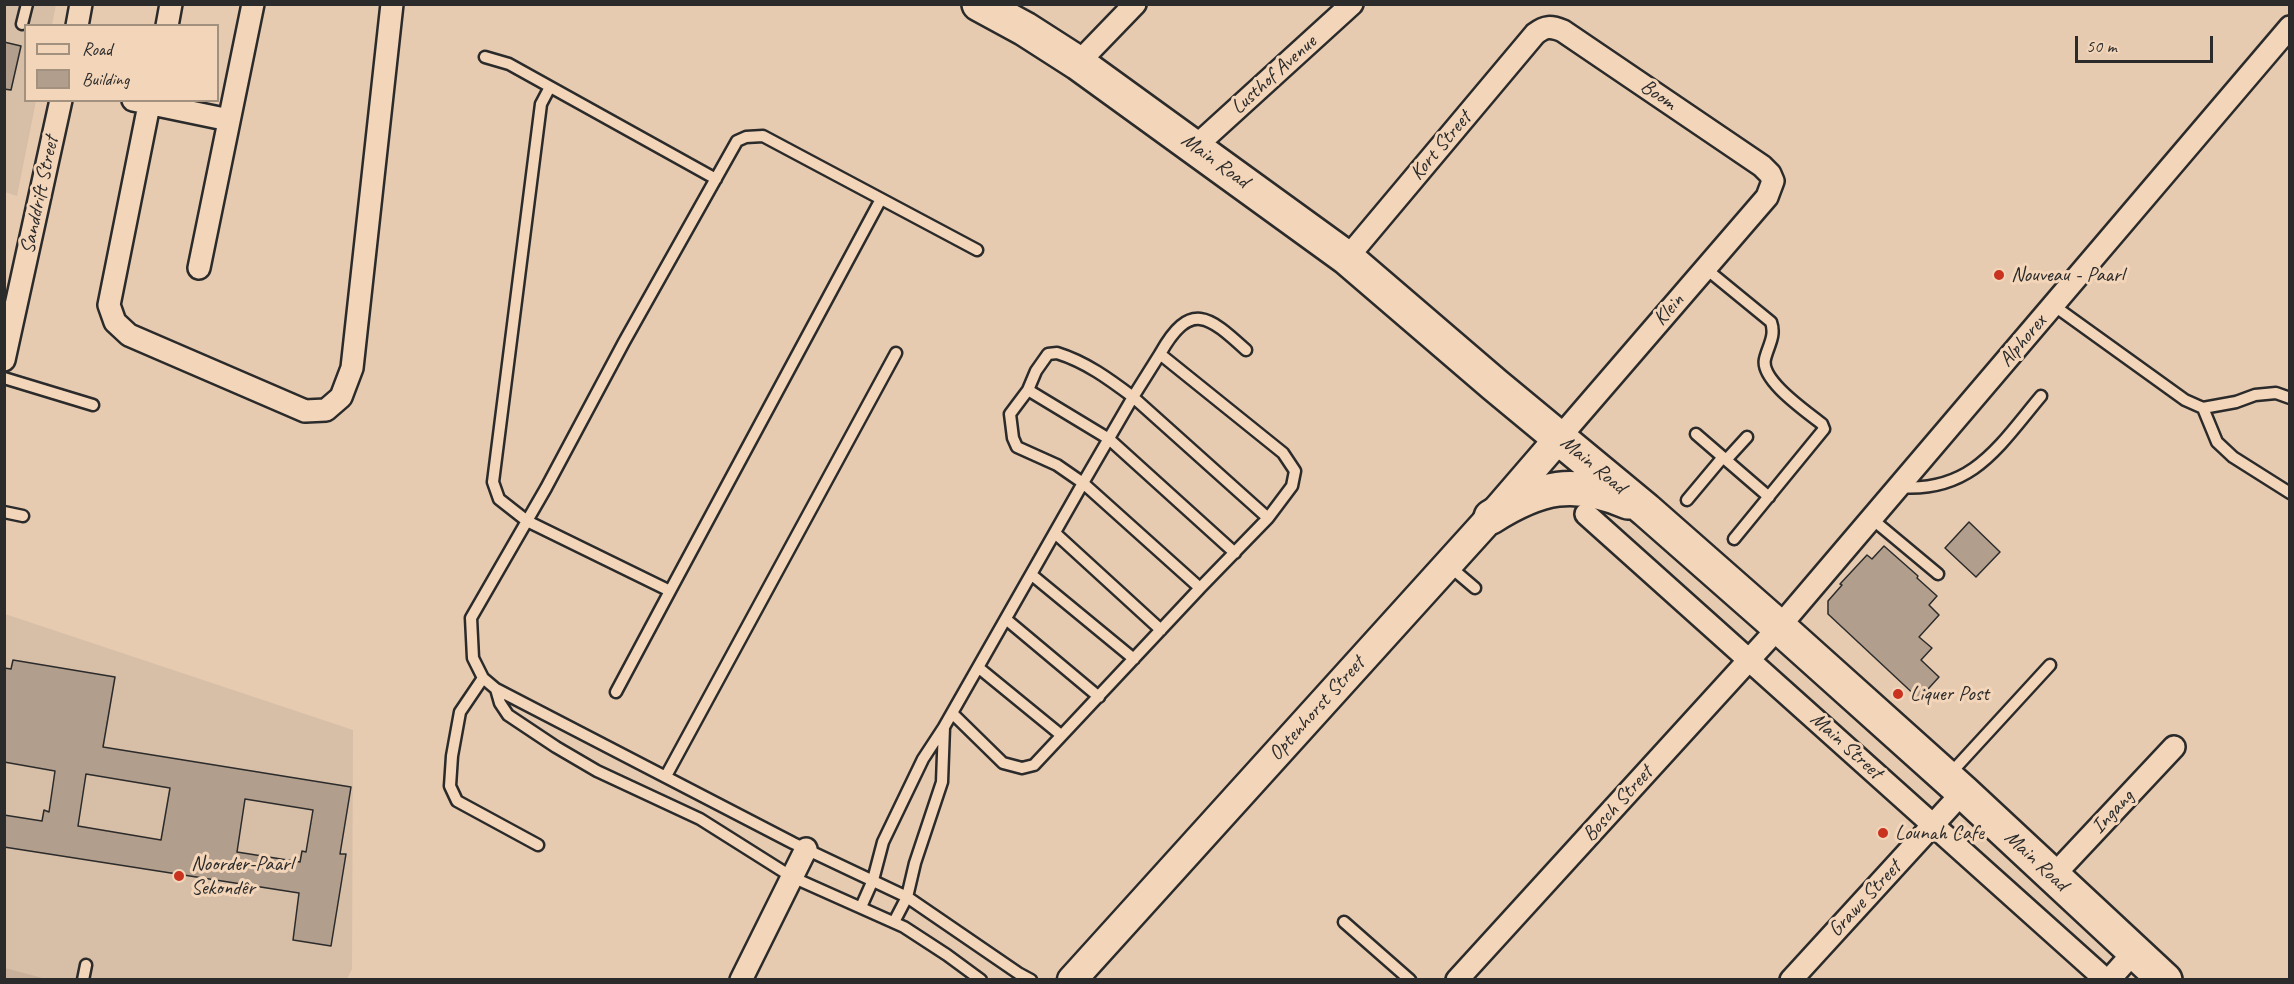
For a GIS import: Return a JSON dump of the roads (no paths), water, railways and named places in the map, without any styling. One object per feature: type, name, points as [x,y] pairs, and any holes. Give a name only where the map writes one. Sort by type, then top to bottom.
[{"type":"main road","name":"Main Road","points":[[986,6],[1078,63],[1196,146],[1347,258],[1646,510],[1779,627],[1955,784],[2165,980]]},
{"type":"main road","name":"Optenhorst Street","points":[[1072,980],[1491,517],[1560,437]]},
{"type":"main road","points":[[1491,517],[1526,498],[1547,491],[1569,488],[1592,489],[1606,493],[1646,510]]},
{"type":"street","points":[[77,24],[81,4]]},
{"type":"street","points":[[167,24],[171,4]]},
{"type":"street","points":[[199,268],[253,4]]},
{"type":"street","points":[[229,120],[144,102],[109,305],[116,322],[129,335],[305,411],[326,410],[341,397],[352,368],[392,4]]},
{"type":"street","points":[[1078,63],[1136,4]]},
{"type":"street","name":"Lusthof Avenue","points":[[1196,146],[1352,4]]},
{"type":"street","name":"Boom","points":[[1535,34],[1549,26],[1563,31],[1762,166],[1773,181]]},
{"type":"street","name":"Alphorex","points":[[1779,627],[2289,27]]},
{"type":"street","name":"Kort Street","points":[[1347,258],[1535,34]]},
{"type":"street","name":"Sanddrift Street","points":[[4,360],[61,102]]},
{"type":"street","name":"Klein","points":[[1560,437],[1767,197],[1773,181]]},
{"type":"street","name":"Main Street","points":[[1586,514],[2108,980]]},
{"type":"street","name":"Bosch Street","points":[[1457,980],[1779,627]]},
{"type":"street","name":"Ingang","points":[[2053,876],[2174,747]]},
{"type":"street","name":"Grawe Street","points":[[1791,980],[1934,824],[1955,784]]},
{"type":"street","points":[[741,980],[806,849]]},
{"type":"street","points":[[2108,980],[2135,951]]},
{"type":"lane","points":[[22,24],[27,4]]},
{"type":"lane","points":[[485,57],[509,64],[716,179]]},
{"type":"lane","points":[[550,87],[541,104],[494,482],[499,499],[511,511],[527,521],[670,591]]},
{"type":"lane","points":[[977,250],[763,136],[746,136],[737,141],[471,618],[473,658],[483,678],[496,689],[806,849],[907,897],[1031,980]]},
{"type":"lane","points":[[616,692],[881,199]]},
{"type":"lane","points":[[1705,268],[1771,322],[1774,330],[1763,365],[1766,374],[1822,424],[1824,429],[1734,539]]},
{"type":"lane","points":[[2053,305],[2185,400],[2203,408],[2236,402],[2255,395],[2276,393],[2289,398]]},
{"type":"lane","points":[[861,908],[873,880],[883,842],[923,759],[953,714],[1083,483],[1170,336],[1185,322],[1197,318],[1211,321],[1246,350]]},
{"type":"lane","points":[[666,776],[896,353]]},
{"type":"lane","points":[[1200,588],[1083,483],[1056,465],[1017,447],[1013,438],[1010,414],[1028,390],[1036,371],[1048,354],[1057,353],[1073,358],[1096,370],[1133,398],[1268,518]]},
{"type":"lane","points":[[953,714],[1003,763],[1022,768],[1034,765],[1268,518],[1292,486],[1295,471],[1282,453],[1160,354]]},
{"type":"lane","points":[[4,378],[93,405]]},
{"type":"lane","points":[[1028,390],[1109,439],[1235,553]]},
{"type":"lane","points":[[1899,487],[1918,489],[1955,481],[1977,468],[2041,396]]},
{"type":"lane","points":[[2203,408],[2217,442],[2233,457],[2289,493]]},
{"type":"lane","points":[[1696,435],[1769,497]]},
{"type":"lane","points":[[1688,500],[1748,436]]},
{"type":"lane","points":[[4,512],[23,516]]},
{"type":"lane","points":[[1872,519],[1938,574]]},
{"type":"lane","points":[[1055,533],[1161,630]]},
{"type":"lane","points":[[1448,564],[1475,588]]},
{"type":"lane","points":[[1032,575],[1134,659]]},
{"type":"lane","points":[[1006,620],[1099,697]]},
{"type":"lane","points":[[1955,784],[1978,741],[2050,664]]},
{"type":"lane","points":[[979,668],[1061,735]]},
{"type":"lane","points":[[483,678],[460,712],[452,756],[450,786],[457,801],[538,845]]},
{"type":"lane","points":[[496,689],[500,703],[508,715],[556,747],[597,771],[700,819],[792,877],[894,922],[947,955],[981,980]]},
{"type":"lane","points":[[894,922],[907,897],[915,863],[942,782],[944,727]]},
{"type":"lane","points":[[1344,922],[1410,980]]},
{"type":"lane","points":[[83,980],[86,965]]},
{"type":"place","name":"Nouveau - Paarl","points":[[1999,275]]},
{"type":"place","name":"Liquer Post","points":[[1898,694]]},
{"type":"place","name":"Lounah Cafe","points":[[1883,833]]},
{"type":"place","name":"Noorder-Paarl Sekondêr","points":[[179,876]]}]
